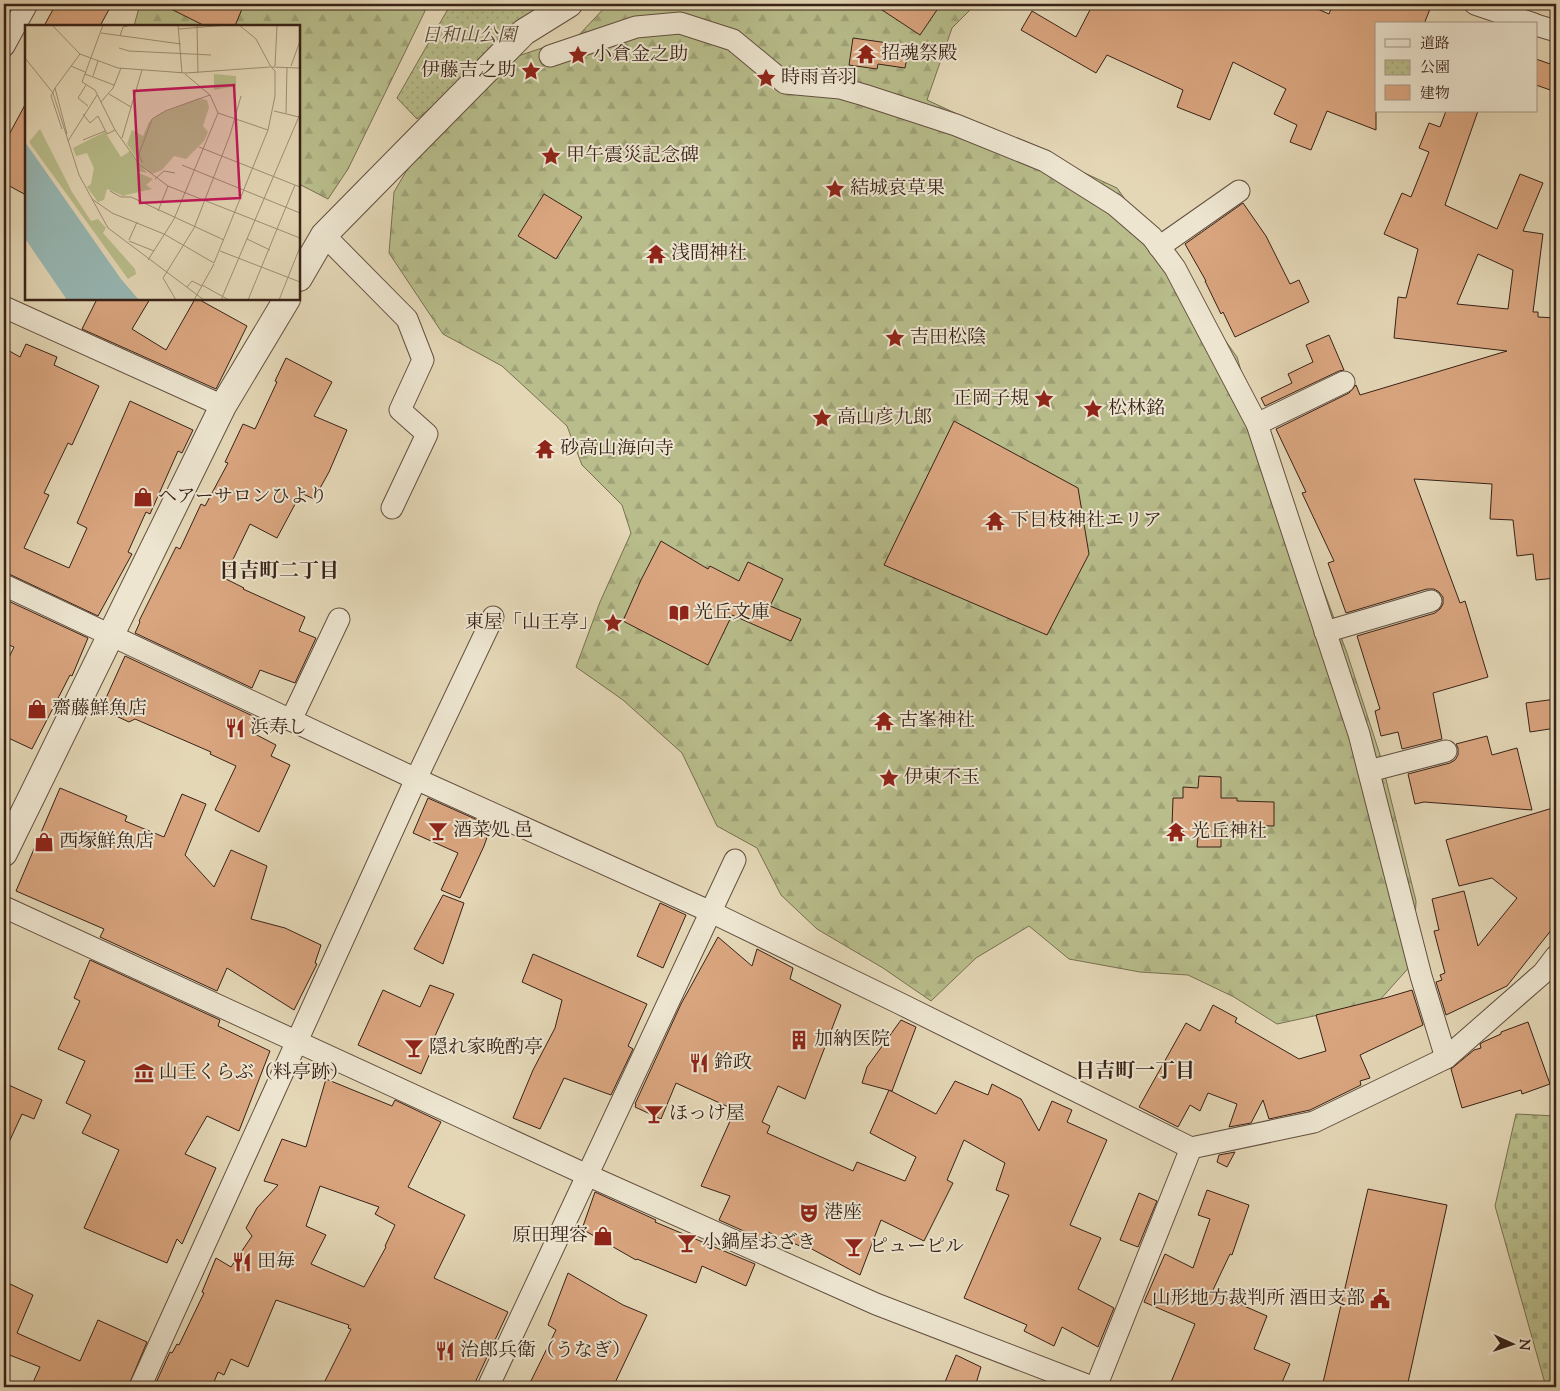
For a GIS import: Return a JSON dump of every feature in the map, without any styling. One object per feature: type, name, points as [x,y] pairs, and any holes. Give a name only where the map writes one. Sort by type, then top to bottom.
[{"type":"street","points":[[4,46],[27,4]]},
{"type":"street","points":[[300,276],[324,235],[524,32],[569,4]]},
{"type":"street","points":[[1475,4],[1529,22]]},
{"type":"street","points":[[550,56],[636,27],[680,23],[733,40],[785,83],[840,88],[864,95],[956,125],[1045,161],[1115,205],[1152,237],[1175,268],[1257,424],[1360,734],[1421,976],[1446,1058]]},
{"type":"street","points":[[1538,25],[1556,31]]},
{"type":"street","points":[[1160,247],[1239,191]]},
{"type":"street","points":[[324,235],[407,319],[422,360],[400,410],[427,434],[392,508]]},
{"type":"street","points":[[4,853],[223,406],[286,300]]},
{"type":"street","points":[[4,307],[223,406]]},
{"type":"street","points":[[1257,424],[1344,382]]},
{"type":"street","points":[[4,585],[416,779],[711,912],[910,1008],[1191,1148],[1314,1122],[1446,1058],[1543,973],[1556,956]]},
{"type":"street","points":[[1325,632],[1431,602]]},
{"type":"street","points":[[140,1387],[416,779],[493,618]]},
{"type":"street","points":[[291,720],[339,619]]},
{"type":"street","points":[[1369,771],[1446,751]]},
{"type":"street","points":[[488,1387],[735,860]]},
{"type":"street","points":[[4,907],[587,1175],[876,1304],[1092,1387]]},
{"type":"street","points":[[1096,1387],[1191,1148]]},
{"type":"green space","points":[[140,4],[427,4],[348,169],[328,199],[300,185],[300,25],[134,25]]},
{"type":"green space","name":"日和山公園","points":[[445,4],[564,4],[545,15],[417,119],[397,98],[448,9]]},
{"type":"green space","points":[[608,4],[976,4],[952,28],[927,100],[1117,188],[1237,357],[1270,469],[1316,570],[1347,653],[1380,755],[1416,901],[1413,963],[1378,1002],[1277,1024],[1234,997],[1188,975],[1140,972],[1069,959],[1029,926],[976,958],[931,1001],[883,968],[817,929],[781,895],[757,848],[717,826],[682,753],[623,700],[576,667],[600,602],[631,533],[622,505],[582,465],[567,426],[502,366],[443,334],[389,253],[394,192],[417,153],[518,56],[578,36]]},
{"type":"green space","points":[[1516,1114],[1556,1116],[1556,1387],[1546,1387],[1495,1206]]},
{"type":"building","points":[[56,4],[112,4],[101,25],[45,25]]},
{"type":"building","points":[[161,4],[244,4],[235,25],[203,25]]},
{"type":"building","points":[[873,4],[941,4],[920,35]]},
{"type":"building","points":[[1093,4],[1306,4],[1329,14],[1333,4],[1432,4],[1425,22],[1375,22],[1376,130],[1327,111],[1311,150],[1290,142],[1297,125],[1274,114],[1286,89],[1233,62],[1210,120],[1177,107],[1183,90],[1107,55],[1096,73],[1021,30],[1032,11],[1076,37]]},
{"type":"building","points":[[853,38],[909,46],[905,68],[878,64],[877,69],[849,65]]},
{"type":"building","points":[[1538,60],[1556,66],[1556,92],[1538,86]]},
{"type":"building","points":[[25,105],[25,194],[4,183],[4,144]]},
{"type":"building","points":[[1446,112],[1478,112],[1445,205],[1497,229],[1520,174],[1543,183],[1523,231],[1543,234],[1533,312],[1538,312],[1538,317],[1556,318],[1556,578],[1536,580],[1533,554],[1517,556],[1513,520],[1490,519],[1492,484],[1414,479],[1460,603],[1465,601],[1488,677],[1433,693],[1442,739],[1402,749],[1398,732],[1381,736],[1375,711],[1380,709],[1357,636],[1435,613],[1443,604],[1443,597],[1434,589],[1427,589],[1346,613],[1328,563],[1334,561],[1302,493],[1306,492],[1276,429],[1349,393],[1356,385],[1360,395],[1507,351],[1394,338],[1398,297],[1406,298],[1418,249],[1384,234],[1402,193],[1411,197],[1429,152],[1419,148],[1429,123],[1440,127]],"holes":[[[1478,254],[1513,270],[1508,309],[1457,304]]]},
{"type":"building","points":[[544,194],[582,217],[556,259],[518,236]]},
{"type":"building","points":[[1243,203],[1266,236],[1290,284],[1299,280],[1309,302],[1235,337],[1185,244]]},
{"type":"building","points":[[96,300],[149,300],[132,329],[166,350],[194,300],[200,300],[247,326],[216,389],[82,329]]},
{"type":"building","points":[[1329,335],[1344,370],[1265,406],[1261,398],[1292,383],[1288,374],[1313,362],[1306,345]]},
{"type":"building","points":[[26,344],[57,357],[54,365],[99,386],[72,445],[68,443],[44,493],[49,495],[24,548],[69,568],[87,528],[77,523],[130,401],[193,430],[182,453],[178,451],[150,514],[146,512],[128,552],[132,554],[98,616],[4,573],[4,348],[20,357]]},
{"type":"building","points":[[286,358],[332,382],[314,416],[347,430],[329,472],[314,499],[301,493],[277,538],[250,524],[224,578],[243,589],[305,617],[299,631],[316,638],[295,683],[260,670],[252,688],[135,633],[139,621],[176,547],[180,549],[201,504],[205,506],[228,463],[225,462],[243,424],[255,429]]},
{"type":"building","name":"下日枝神社エリア","points":[[954,421],[1078,488],[1089,554],[1047,635],[884,565]]},
{"type":"building","name":"光丘文庫","points":[[661,541],[708,569],[710,566],[739,581],[748,562],[783,579],[770,606],[801,619],[791,641],[732,615],[708,665],[623,621]]},
{"type":"building","points":[[4,599],[88,638],[72,676],[70,675],[32,749],[4,736],[4,668],[14,647],[4,643]]},
{"type":"building","points":[[125,656],[257,718],[251,732],[276,745],[271,756],[290,765],[259,832],[215,810],[236,766],[210,754],[211,752],[135,719],[129,722],[101,709]]},
{"type":"building","points":[[1556,699],[1556,728],[1530,732],[1526,703]]},
{"type":"building","points":[[1487,736],[1492,755],[1517,748],[1532,810],[1424,802],[1415,804],[1408,774],[1450,763],[1458,755],[1456,744]]},
{"type":"building","points":[[1199,776],[1221,777],[1221,798],[1237,798],[1237,801],[1274,802],[1274,826],[1221,825],[1221,847],[1197,847],[1198,837],[1183,837],[1183,826],[1172,826],[1173,798],[1183,798],[1183,787],[1198,788]]},
{"type":"building","points":[[60,788],[127,816],[125,821],[164,837],[182,794],[206,804],[185,855],[214,887],[231,850],[267,866],[251,919],[285,928],[321,945],[315,963],[317,964],[294,1010],[227,968],[217,991],[100,937],[104,929],[16,891]]},
{"type":"building","points":[[428,798],[491,826],[460,898],[441,890],[458,853],[413,833]]},
{"type":"building","points":[[1556,807],[1556,924],[1507,986],[1446,1015],[1436,982],[1442,980],[1440,975],[1445,973],[1434,931],[1439,930],[1432,899],[1464,891],[1478,946],[1517,898],[1492,878],[1459,886],[1446,840]]},
{"type":"building","points":[[443,895],[464,903],[443,964],[414,949]]},
{"type":"building","points":[[660,903],[686,915],[663,968],[637,956]]},
{"type":"building","points":[[718,937],[752,966],[757,949],[793,968],[790,979],[841,1005],[805,1099],[778,1086],[762,1122],[770,1126],[767,1133],[853,1171],[857,1162],[905,1181],[916,1157],[870,1133],[889,1090],[936,1114],[955,1081],[988,1095],[992,1084],[1021,1099],[1039,1131],[1052,1101],[1072,1110],[1067,1122],[1107,1140],[1070,1225],[1101,1238],[1078,1289],[1114,1308],[1098,1347],[1062,1327],[1054,1346],[1024,1331],[1027,1325],[964,1298],[1009,1195],[996,1190],[1005,1163],[964,1140],[947,1180],[953,1183],[924,1241],[881,1220],[860,1275],[810,1248],[809,1250],[768,1232],[764,1240],[719,1220],[730,1196],[701,1186],[735,1110],[676,1083],[661,1119],[635,1107],[681,1004]]},
{"type":"building","points":[[533,954],[647,1004],[628,1046],[633,1049],[611,1095],[564,1078],[540,1129],[513,1118],[533,1070],[555,1028],[562,1000],[522,982]]},
{"type":"building","points":[[90,960],[220,1020],[218,1026],[270,1051],[239,1131],[207,1116],[185,1154],[216,1168],[182,1244],[177,1239],[167,1263],[84,1228],[119,1150],[82,1133],[91,1115],[66,1103],[85,1061],[58,1049],[80,1001],[74,998]]},
{"type":"building","points":[[430,985],[454,994],[435,1036],[437,1037],[421,1074],[358,1045],[383,990],[420,1007]]},
{"type":"building","points":[[1412,990],[1423,1025],[1360,1055],[1370,1078],[1360,1081],[1361,1085],[1310,1110],[1269,1119],[1263,1100],[1251,1123],[1229,1127],[1237,1104],[1208,1093],[1200,1111],[1190,1105],[1178,1127],[1139,1107],[1186,1023],[1200,1031],[1213,1005],[1237,1018],[1235,1022],[1299,1059],[1326,1051],[1316,1015]]},
{"type":"building","points":[[901,1020],[916,1027],[892,1091],[862,1083],[867,1067]]},
{"type":"building","points":[[1528,1022],[1550,1084],[1522,1094],[1521,1090],[1462,1108],[1451,1069],[1474,1050],[1481,1048],[1480,1044],[1483,1042],[1501,1034],[1501,1032]]},
{"type":"building","points":[[326,1079],[392,1106],[395,1100],[441,1122],[408,1187],[465,1215],[434,1278],[508,1312],[473,1387],[322,1387],[351,1329],[348,1328],[349,1325],[276,1300],[248,1367],[231,1359],[224,1375],[218,1372],[212,1387],[154,1387],[170,1352],[172,1353],[177,1344],[179,1345],[204,1293],[202,1292],[216,1258],[231,1267],[252,1236],[246,1228],[257,1208],[278,1185],[264,1181],[282,1139],[306,1147]],"holes":[[[320,1186],[379,1207],[375,1214],[395,1225],[386,1247],[364,1287],[311,1264],[326,1235],[306,1226]]]},
{"type":"building","points":[[4,1083],[42,1100],[34,1119],[22,1114],[4,1153]]},
{"type":"building","points":[[1235,1152],[1227,1167],[1217,1162],[1219,1155]]},
{"type":"building","points":[[1368,1189],[1447,1205],[1407,1387],[1322,1387]]},
{"type":"building","points":[[1207,1190],[1249,1205],[1232,1255],[1230,1254],[1212,1292],[1267,1316],[1254,1349],[1290,1364],[1280,1387],[1169,1387],[1195,1324],[1144,1302],[1165,1254],[1193,1268],[1210,1219],[1198,1215]]},
{"type":"building","points":[[595,1192],[656,1220],[655,1222],[755,1264],[746,1286],[702,1266],[696,1283],[636,1260],[582,1229]]},
{"type":"building","points":[[1139,1193],[1157,1201],[1138,1247],[1120,1240]]},
{"type":"building","points":[[568,1273],[623,1305],[647,1315],[613,1387],[528,1387],[556,1330],[548,1325]]},
{"type":"building","points":[[4,1281],[33,1295],[17,1333],[80,1361],[98,1320],[147,1342],[128,1387],[31,1387],[40,1367],[7,1354],[4,1363]]},
{"type":"building","points":[[956,1355],[981,1367],[975,1387],[943,1387]]},
{"type":"place","name":"招魂祭殿","points":[[866,54]]},
{"type":"place","name":"小倉金之助","points":[[578,55]]},
{"type":"place","name":"伊藤吉之助","points":[[531,71]]},
{"type":"place","name":"時雨音羽","points":[[766,78]]},
{"type":"place","name":"甲午震災記念碑","points":[[551,156]]},
{"type":"place","name":"結城哀草果","points":[[835,189]]},
{"type":"place","name":"浅間神社","points":[[656,254]]},
{"type":"place","name":"吉田松陰","points":[[895,338]]},
{"type":"place","name":"正岡子規","points":[[1044,399]]},
{"type":"place","name":"松林銘","points":[[1093,409]]},
{"type":"place","name":"高山彦九郎","points":[[822,418]]},
{"type":"place","name":"砂高山海向寺","points":[[545,449]]},
{"type":"place","name":"ヘアーサロンひより","points":[[143,497]]},
{"type":"place","name":"下日枝神社エリア","points":[[995,521]]},
{"type":"place","name":"光丘文庫","points":[[679,613]]},
{"type":"place","name":"東屋「山王亭」","points":[[613,623]]},
{"type":"place","name":"齋藤鮮魚店","points":[[37,709]]},
{"type":"place","name":"古峯神社","points":[[884,721]]},
{"type":"place","name":"浜寿し","points":[[235,728]]},
{"type":"place","name":"伊東不玉","points":[[889,778]]},
{"type":"place","name":"酒菜処 邑","points":[[438,831]]},
{"type":"place","name":"光丘神社","points":[[1176,832]]},
{"type":"place","name":"西塚鮮魚店","points":[[44,842]]},
{"type":"place","name":"加納医院","points":[[799,1040]]},
{"type":"place","name":"隠れ家晩酌亭","points":[[414,1048]]},
{"type":"place","name":"鈴政","points":[[699,1063]]},
{"type":"place","name":"山王くらぶ（料亭跡）","points":[[144,1073]]},
{"type":"place","name":"ほっけ屋","points":[[654,1114]]},
{"type":"place","name":"港座","points":[[809,1213]]},
{"type":"place","name":"原田理容","points":[[603,1236]]},
{"type":"place","name":"小鍋屋おざき","points":[[687,1243]]},
{"type":"place","name":"ピューピル","points":[[854,1247]]},
{"type":"place","name":"田毎","points":[[242,1262]]},
{"type":"place","name":"山形地方裁判所 酒田支部","points":[[1380,1299]]},
{"type":"place","name":"治郎兵衛（うなぎ）","points":[[445,1351]]},
{"type":"district","name":"日吉町二丁目","points":[[279,572]]},
{"type":"district","name":"日吉町一丁目","points":[[1135,1072]]}]
